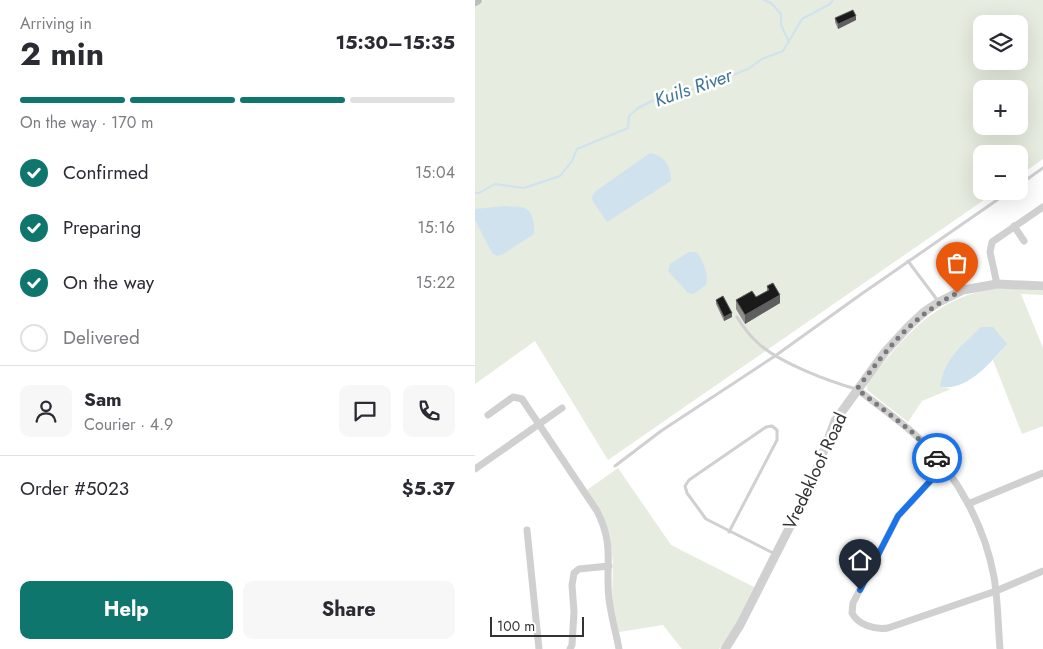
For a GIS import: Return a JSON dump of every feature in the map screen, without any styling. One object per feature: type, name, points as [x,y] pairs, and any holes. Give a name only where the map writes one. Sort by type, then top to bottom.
[{"type":"street","points":[[997,284],[990,252],[991,246],[995,240],[1043,206]]},
{"type":"street","points":[[1014,226],[1024,241]]},
{"type":"street","name":"Vredekloof Road","points":[[725,649],[736,633],[810,487],[835,421],[885,352],[924,312],[939,302],[967,289],[997,284],[1043,286]]},
{"type":"street","points":[[857,389],[911,431],[944,466],[968,504],[986,545],[996,591],[1000,649]]},
{"type":"street","points":[[488,415],[511,398],[518,397],[523,400],[597,511],[607,537],[609,598],[619,649]]},
{"type":"street","points":[[475,469],[562,408]]},
{"type":"street","points":[[944,466],[898,516],[853,603],[851,613],[860,622],[881,629],[996,591],[1043,571]]},
{"type":"street","points":[[968,504],[1043,473]]},
{"type":"street","points":[[527,530],[539,649]]},
{"type":"street","points":[[570,649],[572,645],[574,612],[572,585],[574,573],[579,569],[609,566]]},
{"type":"lane","points":[[1028,179],[1043,168]]},
{"type":"lane","points":[[615,466],[661,431],[775,356],[997,200]]},
{"type":"lane","points":[[909,261],[939,302]]},
{"type":"lane","points":[[737,317],[753,338],[775,356],[839,384],[857,389]]},
{"type":"lane","points":[[729,532],[777,440],[778,432],[772,426],[766,427],[689,480],[685,486],[687,493],[706,519],[729,532],[776,555]]},
{"type":"shaded area","points":[[484,0],[1043,0],[1043,159],[1028,170],[1028,145],[973,145],[973,200],[984,200],[608,460],[535,341],[475,384],[475,4]]},
{"type":"shaded area","points":[[1006,288],[1043,291],[1043,295],[1021,294],[1043,348],[1043,426],[1022,434],[993,360],[1007,344],[940,387],[951,389],[922,401],[908,422],[867,390],[869,381],[897,347],[927,318],[944,306],[962,297],[983,291]]},
{"type":"shaded area","points":[[618,468],[671,545],[754,587],[735,625],[719,649],[682,649],[663,625],[619,632],[612,600],[613,563],[610,536],[600,510],[587,490]]},
{"type":"water","points":[[650,153],[655,154],[666,162],[670,171],[671,181],[607,222],[592,200],[592,196],[596,191]]},
{"type":"water","points":[[505,206],[525,208],[531,214],[534,234],[497,256],[492,253],[475,220],[475,209]]},
{"type":"water","points":[[689,252],[696,252],[699,255],[705,267],[707,277],[706,285],[693,294],[688,293],[668,271],[670,264]]},
{"type":"water","points":[[981,327],[993,327],[1007,344],[986,367],[969,380],[960,385],[940,387],[942,377],[950,360],[960,347]]},
{"type":"building","points":[[853,10],[856,16],[838,24],[835,18]]},
{"type":"building","points":[[773,283],[780,295],[745,315],[736,300],[752,291],[756,297],[769,290],[767,286]]},
{"type":"building","points":[[723,296],[732,313],[724,317],[716,300]]},
{"type":"waterway","points":[[764,0],[771,3],[781,14],[781,25],[789,42]]},
{"type":"waterway","name":"Kuils River","points":[[475,193],[479,193],[495,184],[524,188],[560,176],[572,161],[577,149],[628,128],[629,116],[638,108],[658,98],[683,92],[733,75],[748,69],[762,59],[783,51],[802,19],[830,4],[833,0]]},
{"type":"way so far","points":[[937,458],[911,431],[857,389],[885,352],[912,322],[931,307],[957,293]]},
{"type":"route","points":[[860,590],[898,516],[944,466],[937,458]]}]
